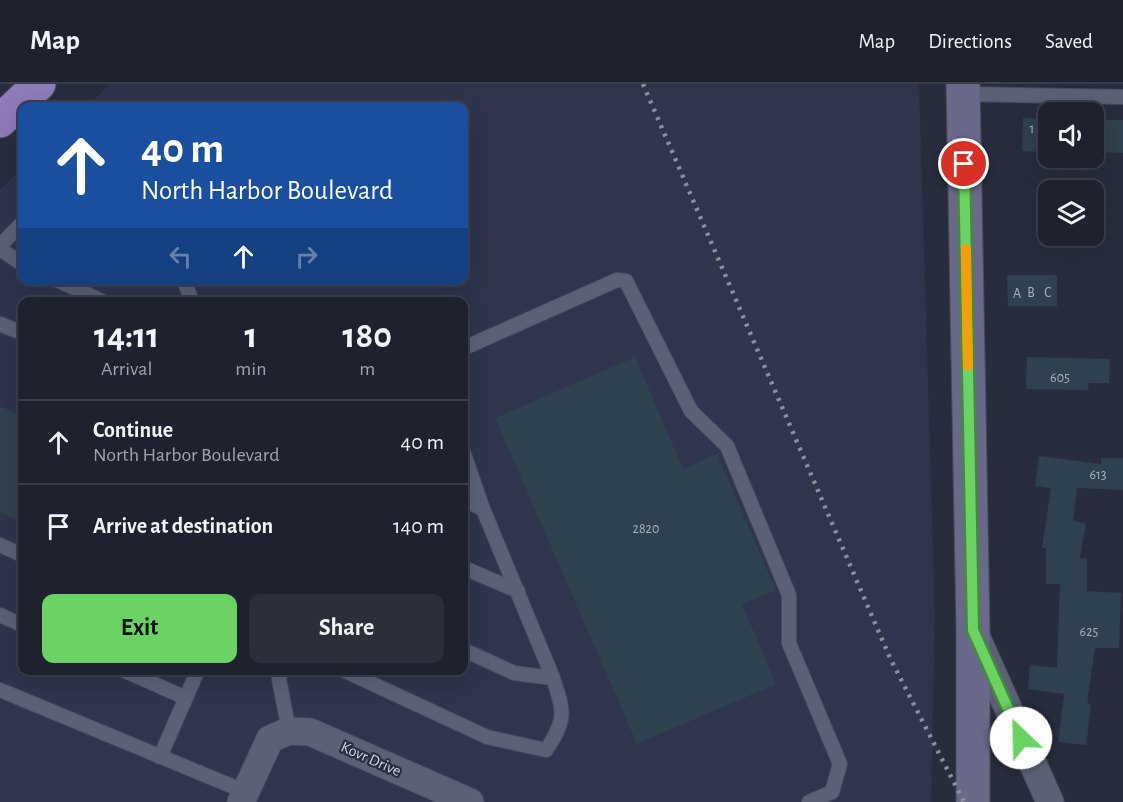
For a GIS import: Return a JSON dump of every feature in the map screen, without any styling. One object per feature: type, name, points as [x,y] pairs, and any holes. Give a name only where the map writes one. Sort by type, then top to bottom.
[{"type":"highway","points":[[20,102],[39,84]]},
{"type":"highway","points":[[0,121],[18,104]]},
{"type":"main road","points":[[963,89],[973,630],[973,802]]},
{"type":"street","points":[[973,630],[1050,802]]},
{"type":"street","name":"Kovr Drive","points":[[279,735],[310,732],[470,802]]},
{"type":"street","points":[[243,797],[279,735]]},
{"type":"lane","points":[[963,89],[1123,97]]},
{"type":"lane","points":[[18,228],[0,248],[18,261]]},
{"type":"lane","points":[[468,346],[617,280],[626,281],[691,411],[727,446],[789,595],[789,643],[840,764],[832,792],[809,802]]},
{"type":"lane","points":[[68,285],[93,297]]},
{"type":"lane","points":[[0,324],[18,331]]},
{"type":"lane","points":[[354,675],[487,737],[546,750],[559,730],[563,709],[553,678],[483,509],[468,466]]},
{"type":"lane","points":[[468,502],[483,509]]},
{"type":"lane","points":[[0,545],[18,553]]},
{"type":"lane","points":[[468,570],[518,591]]},
{"type":"lane","points":[[0,615],[18,624]]},
{"type":"lane","points":[[468,652],[514,673],[553,678]]},
{"type":"lane","points":[[134,675],[186,698]]},
{"type":"lane","points":[[160,757],[196,675]]},
{"type":"lane","points":[[279,735],[280,675]]},
{"type":"lane","points":[[0,690],[160,757],[243,797]]},
{"type":"shaded area","points":[[110,84],[919,84],[935,616],[931,802],[0,802],[0,190],[18,172],[18,285],[468,285],[468,102],[91,102]]},
{"type":"building","points":[[1023,118],[1038,119],[1038,152],[1022,151]]},
{"type":"building","points":[[1104,120],[1123,120],[1123,153],[1104,152]]},
{"type":"building","points":[[1007,275],[1057,275],[1057,306],[1008,306]]},
{"type":"building","points":[[635,357],[683,469],[717,454],[776,590],[742,604],[776,684],[637,744],[495,418]]},
{"type":"building","points":[[1027,357],[1110,359],[1109,383],[1089,383],[1088,390],[1026,389]]},
{"type":"building","points":[[0,406],[18,414],[18,520],[0,512]]},
{"type":"building","points":[[1039,456],[1101,464],[1101,458],[1123,458],[1123,490],[1077,488],[1073,521],[1086,523],[1080,558],[1087,558],[1087,591],[1121,593],[1119,648],[1095,648],[1087,703],[1091,704],[1086,745],[1058,742],[1064,694],[1028,689],[1030,665],[1057,668],[1060,584],[1046,584],[1046,548],[1042,548],[1051,488],[1035,486]]},
{"type":"railway","points":[[643,84],[890,658],[964,802]]},
{"type":"slow traffic","points":[[966,249],[968,366]]},
{"type":"route","points":[[964,164],[973,630],[1021,738]]}]
